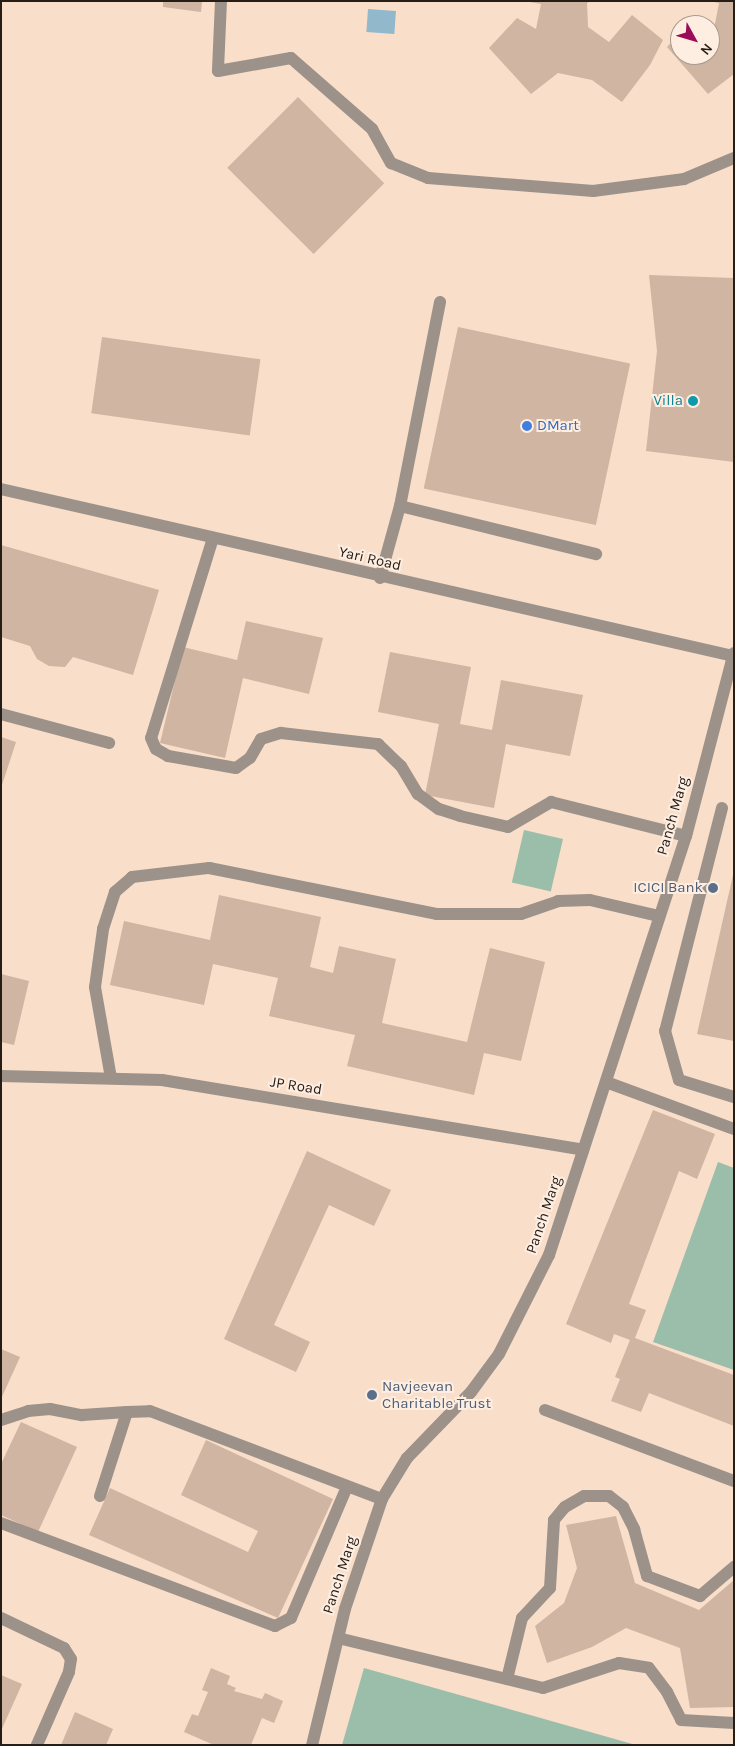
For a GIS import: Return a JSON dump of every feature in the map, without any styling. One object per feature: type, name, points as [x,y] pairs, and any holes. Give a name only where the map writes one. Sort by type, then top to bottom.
[{"type":"street","points":[[221,1],[218,71],[291,58],[372,129],[391,163],[428,178],[593,191],[684,179],[734,158]]},
{"type":"street","points":[[380,578],[400,506],[440,302]]},
{"type":"street","name":"Yari Road","points":[[1,489],[380,578],[734,655]]},
{"type":"street","points":[[400,506],[596,554]]},
{"type":"street","points":[[213,538],[151,738],[156,749],[168,756],[236,768],[250,758],[261,739],[281,733],[368,742],[378,744],[402,766],[418,794],[439,809],[460,816],[508,827],[551,802],[686,836]]},
{"type":"street","name":"Panch Marg","points":[[312,1745],[338,1638],[382,1499],[407,1458],[471,1392],[500,1354],[549,1255],[686,836],[734,655]]},
{"type":"street","points":[[1,714],[109,743]]},
{"type":"street","points":[[722,808],[665,1031],[679,1080],[734,1097]]},
{"type":"street","points":[[110,1078],[95,987],[103,929],[115,892],[132,877],[209,868],[437,914],[520,914],[558,901],[590,900],[660,916]]},
{"type":"street","name":"JP Road","points":[[1,1076],[162,1080],[584,1150]]},
{"type":"street","points":[[606,1082],[734,1129]]},
{"type":"street","points":[[1,1420],[28,1411],[50,1409],[82,1415],[150,1411],[382,1499]]},
{"type":"street","points":[[545,1410],[734,1481]]},
{"type":"street","points":[[100,1496],[127,1412]]},
{"type":"street","points":[[1,1523],[275,1626],[291,1618],[347,1487]]},
{"type":"street","points":[[507,1680],[522,1618],[550,1588],[554,1520],[565,1507],[584,1496],[609,1496],[623,1507],[634,1529],[647,1576],[700,1596],[734,1566]]},
{"type":"street","points":[[1,1618],[64,1648],[71,1659],[69,1672],[37,1745]]},
{"type":"street","points":[[338,1638],[542,1688],[619,1663],[649,1668],[681,1720],[734,1723]]},
{"type":"green space","points":[[524,830],[563,839],[551,892],[512,883]]},
{"type":"green space","points":[[718,1162],[734,1168],[734,1370],[653,1342]]},
{"type":"green space","points":[[364,1668],[636,1745],[342,1745]]},
{"type":"water","points":[[368,9],[396,11],[394,34],[366,32]]},
{"type":"building","points":[[163,1],[202,1],[201,12],[163,7]]},
{"type":"building","points":[[524,1],[591,1],[587,3],[588,27],[609,42],[632,15],[663,40],[650,65],[622,102],[592,80],[558,73],[531,94],[489,48],[517,18],[536,29],[541,4]]},
{"type":"building","points":[[708,1],[734,1],[734,74],[708,94],[683,65],[720,65],[720,15],[717,15],[719,3]]},
{"type":"building","points":[[298,97],[384,183],[314,254],[227,168]]},
{"type":"building","name":"Villa","points":[[649,275],[734,278],[734,462],[646,451],[657,351]]},
{"type":"building","name":"DMart","points":[[458,327],[630,364],[596,525],[424,488]]},
{"type":"building","points":[[102,337],[260,359],[250,436],[91,413]]},
{"type":"building","points":[[1,545],[159,590],[133,675],[73,657],[65,667],[49,666],[37,659],[30,646],[1,637]]},
{"type":"building","points":[[246,621],[323,638],[309,694],[243,678],[225,758],[160,743],[183,647],[237,660]]},
{"type":"building","points":[[390,652],[471,667],[460,724],[492,730],[501,680],[583,695],[570,756],[506,744],[494,808],[425,795],[439,724],[378,712]]},
{"type":"building","points":[[1,737],[16,742],[2,785],[1,784]]},
{"type":"building","points":[[734,875],[734,1041],[697,1034]]},
{"type":"building","points":[[219,895],[321,917],[310,967],[333,973],[339,946],[396,959],[382,1023],[467,1042],[490,948],[545,962],[521,1061],[484,1053],[474,1095],[347,1066],[355,1035],[269,1016],[278,978],[213,964],[204,1005],[110,985],[124,921],[210,940]]},
{"type":"building","points":[[1,974],[29,981],[14,1045],[1,1042]]},
{"type":"building","points":[[653,1110],[715,1134],[697,1179],[679,1171],[629,1304],[646,1310],[635,1338],[734,1375],[734,1426],[649,1393],[641,1412],[611,1401],[620,1379],[615,1377],[630,1340],[614,1334],[611,1343],[566,1324]]},
{"type":"building","points":[[307,1151],[391,1190],[374,1226],[329,1205],[274,1325],[310,1342],[296,1372],[224,1339]]},
{"type":"building","points":[[1,1349],[20,1357],[1,1399]]},
{"type":"building","points":[[21,1422],[77,1447],[38,1532],[1,1515],[1,1464]]},
{"type":"building","points":[[206,1440],[333,1499],[278,1618],[89,1535],[110,1488],[248,1552],[258,1531],[181,1495]]},
{"type":"building","points":[[616,1516],[635,1583],[699,1610],[734,1580],[734,1707],[690,1708],[680,1648],[626,1628],[592,1647],[547,1663],[535,1626],[564,1603],[577,1568],[566,1525]]},
{"type":"building","points":[[211,1668],[230,1676],[227,1684],[236,1688],[234,1691],[262,1699],[265,1693],[283,1701],[274,1723],[262,1718],[251,1745],[214,1745],[184,1732],[192,1714],[198,1716],[208,1692],[202,1690]]},
{"type":"building","points":[[1,1675],[22,1684],[1,1731]]},
{"type":"building","points":[[75,1712],[113,1729],[106,1745],[61,1745]]},
{"type":"place","name":"Villa","points":[[693,401]]},
{"type":"place","name":"DMart","points":[[527,426]]},
{"type":"place","name":"ICICI Bank","points":[[713,888]]},
{"type":"place","name":"Navjeevan Charitable Trust","points":[[372,1395]]}]
